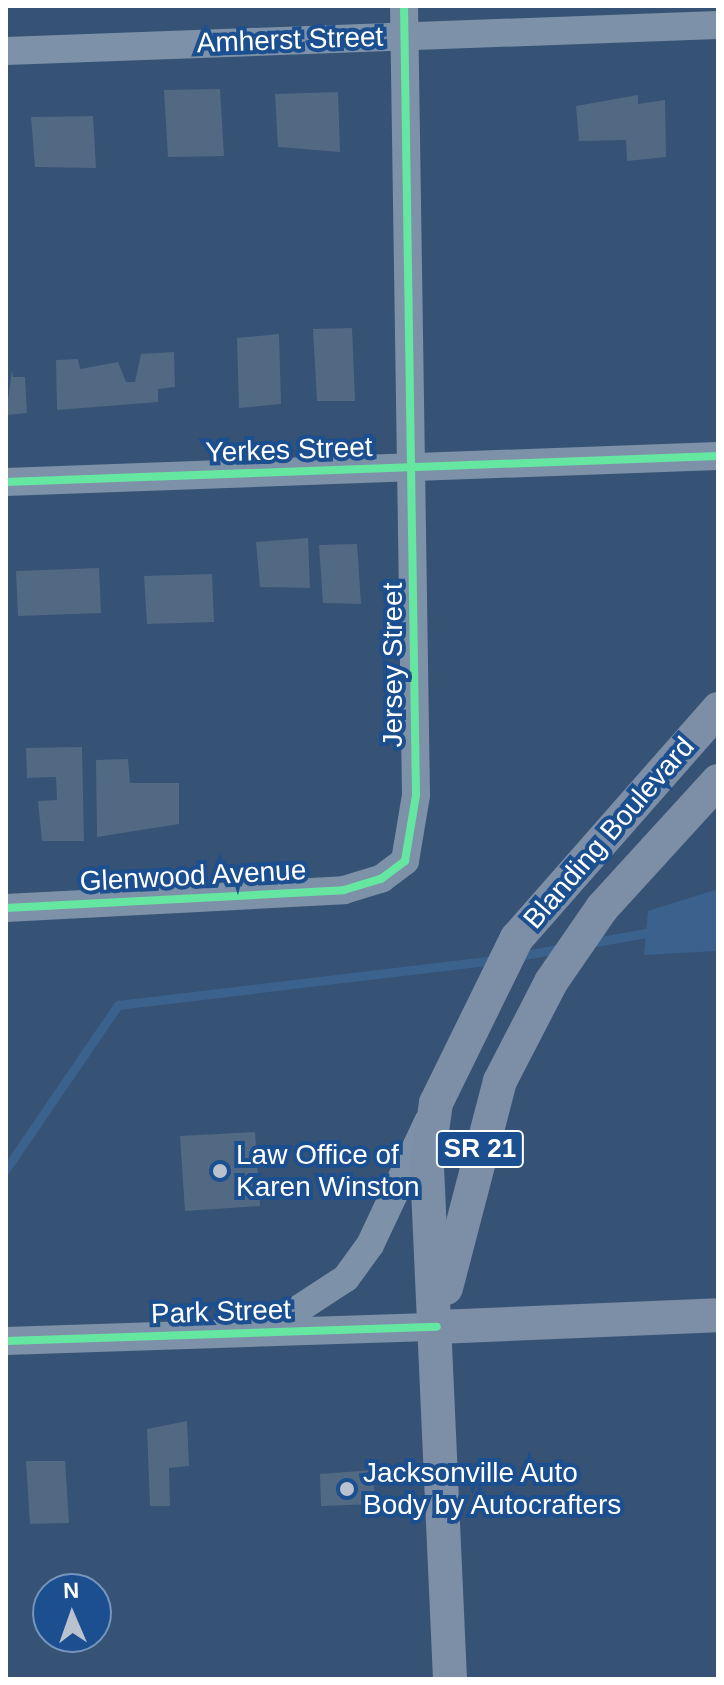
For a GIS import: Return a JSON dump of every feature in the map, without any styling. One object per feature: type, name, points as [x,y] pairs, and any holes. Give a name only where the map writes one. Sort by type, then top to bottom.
[{"type":"main road","name":"Blanding Boulevard","points":[[450,1679],[437,1327],[427,1166],[436,1103],[493,981],[545,903],[718,709]]},
{"type":"main road","name":"Blanding Boulevard","points":[[437,1327],[500,1081],[551,982],[594,919],[718,781]]},
{"type":"main road","name":"Park Street","points":[[437,1327],[718,1315]]},
{"type":"street","name":"Jersey Street","points":[[381,879],[405,861],[414,821],[415,467],[404,6]]},
{"type":"street","name":"Amherst Street","points":[[6,51],[718,25]]},
{"type":"street","name":"Yerkes Street","points":[[6,482],[718,456]]},
{"type":"street","name":"Glenwood Avenue","points":[[6,908],[344,890],[381,879]]},
{"type":"street","points":[[262,1333],[346,1278],[370,1245],[436,1103]]},
{"type":"street","name":"Park Street","points":[[6,1341],[437,1327]]},
{"type":"water","points":[[718,889],[718,951],[644,955],[648,911]]},
{"type":"building","points":[[220,89],[224,156],[168,157],[164,90]]},
{"type":"building","points":[[338,92],[340,152],[278,147],[275,94]]},
{"type":"building","points":[[638,95],[638,104],[665,100],[666,157],[627,161],[626,140],[579,141],[576,106]]},
{"type":"building","points":[[93,116],[96,168],[35,167],[31,117]]},
{"type":"building","points":[[352,328],[355,401],[317,401],[313,329]]},
{"type":"building","points":[[279,334],[281,404],[239,408],[237,338]]},
{"type":"building","points":[[174,352],[175,387],[158,389],[158,402],[57,410],[56,360],[78,359],[80,369],[118,362],[126,382],[135,382],[141,354]]},
{"type":"building","points":[[12,370],[13,377],[25,377],[27,413],[6,415]]},
{"type":"building","points":[[308,538],[310,588],[260,587],[256,542]]},
{"type":"building","points":[[357,544],[361,604],[323,603],[319,545]]},
{"type":"building","points":[[99,568],[101,613],[18,616],[16,571]]},
{"type":"building","points":[[212,574],[214,622],[147,624],[144,576]]},
{"type":"building","points":[[82,747],[84,841],[42,841],[38,801],[57,800],[56,777],[27,778],[26,748]]},
{"type":"building","points":[[128,759],[130,783],[179,783],[179,824],[97,837],[96,760]]},
{"type":"building","name":"Law Office of Karen Winston","points":[[255,1132],[260,1206],[185,1211],[180,1136]]},
{"type":"building","points":[[187,1421],[189,1466],[169,1468],[170,1506],[150,1506],[147,1429]]},
{"type":"building","points":[[26,1461],[65,1461],[69,1523],[30,1524]]},
{"type":"building","name":"Jacksonville Auto Body by Autocrafters","points":[[373,1470],[375,1504],[321,1506],[320,1474]]},
{"type":"waterway","points":[[590,943],[646,933]]},
{"type":"waterway","points":[[519,956],[564,948]]},
{"type":"waterway","points":[[6,1169],[118,1005],[497,960]]},
{"type":"cycle path","points":[[6,908],[344,890],[381,879],[405,861],[416,795],[404,6]]},
{"type":"cycle path","points":[[6,482],[718,456]]},
{"type":"cycle path","points":[[6,1341],[437,1327]]},
{"type":"place","name":"Law Office of Karen Winston","points":[[220,1171]]},
{"type":"place","name":"Jacksonville Auto Body by Autocrafters","points":[[347,1489]]}]
